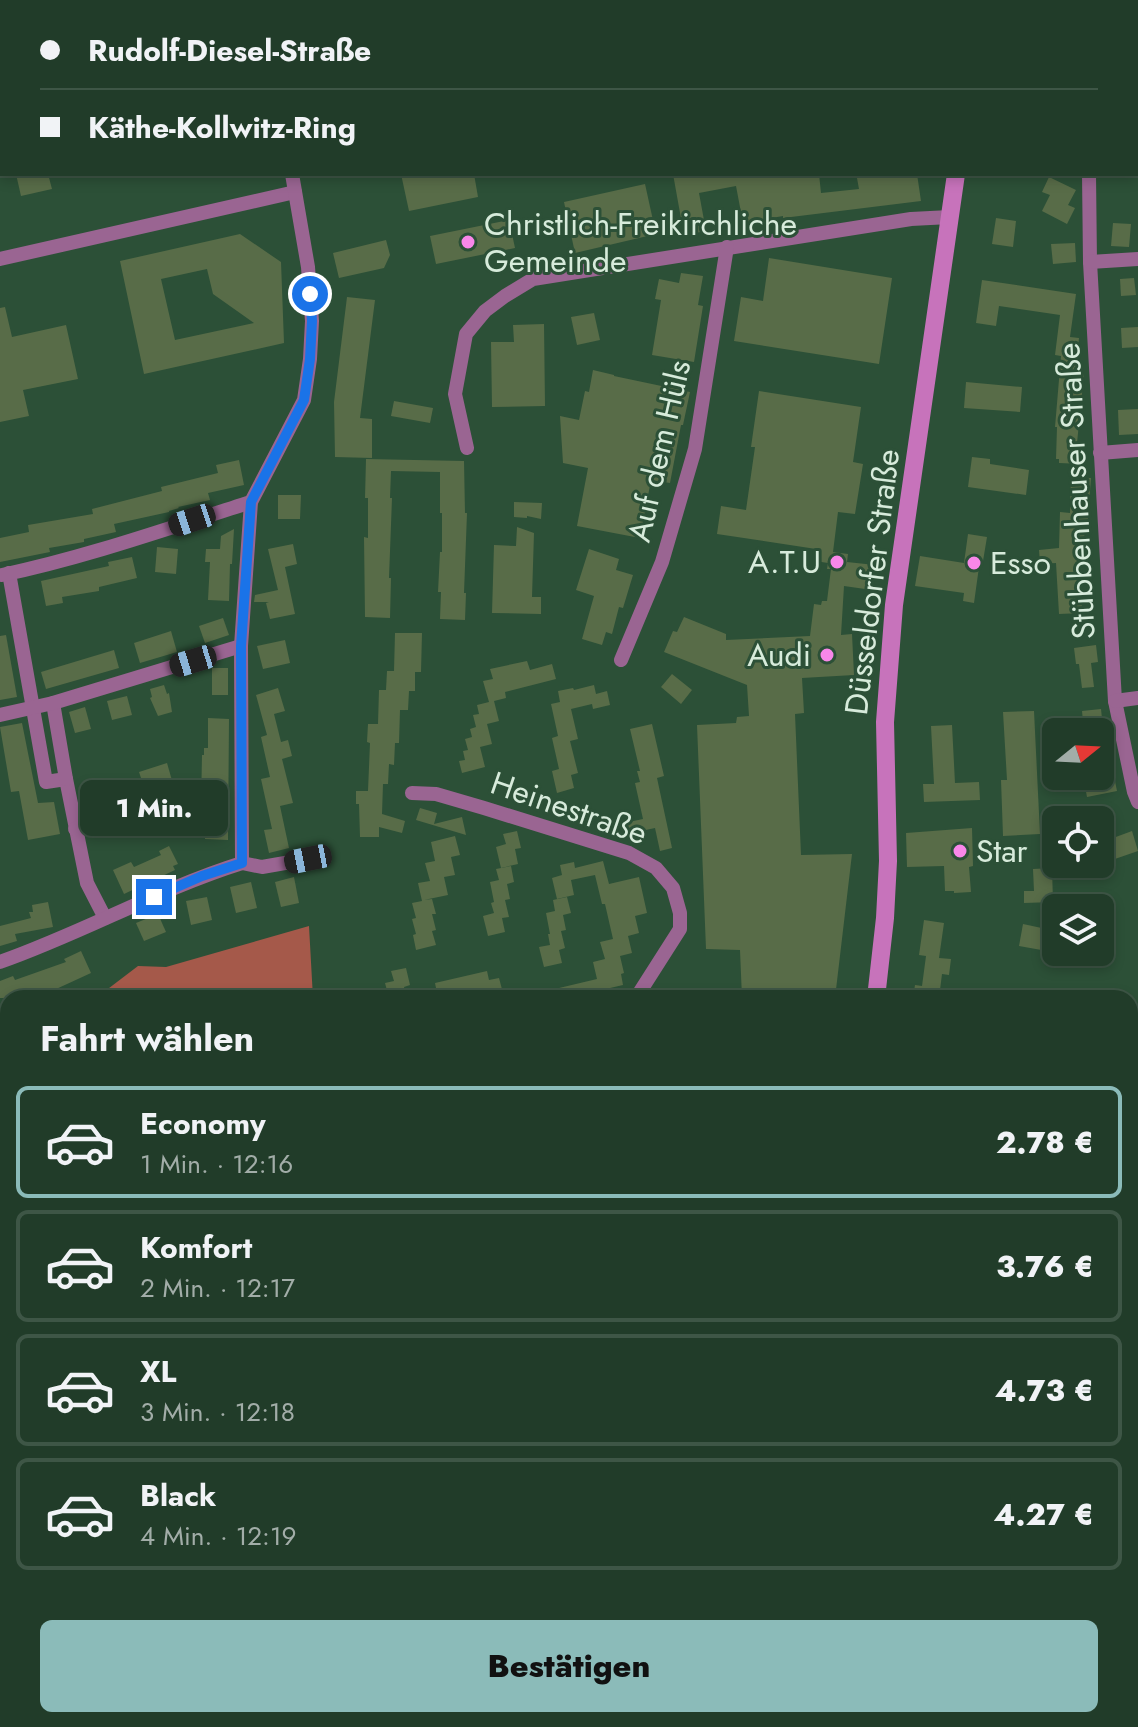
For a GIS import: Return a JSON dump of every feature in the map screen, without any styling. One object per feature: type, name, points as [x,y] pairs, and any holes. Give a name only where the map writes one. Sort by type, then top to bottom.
[{"type":"main road","name":"Düsseldorfer Straße","points":[[877,990],[888,861],[885,722],[890,644],[956,176]]},
{"type":"street","points":[[242,863],[241,646],[251,502],[304,400],[310,359],[312,321],[308,267],[292,176]]},
{"type":"street","name":"Stübbenhauser Straße","points":[[1089,176],[1090,262],[1115,701],[1138,802]]},
{"type":"street","points":[[0,259],[295,192]]},
{"type":"street","points":[[467,448],[455,394],[466,334],[485,311],[533,279],[911,219],[950,217]]},
{"type":"street","name":"Auf dem Hüls","points":[[621,660],[662,562],[695,449],[727,247]]},
{"type":"street","points":[[1090,262],[1138,259]]},
{"type":"street","points":[[1100,453],[1138,450]]},
{"type":"street","points":[[66,779],[46,782],[4,574],[35,568],[251,502]]},
{"type":"street","points":[[0,715],[32,710],[241,646]]},
{"type":"street","points":[[1115,701],[1138,698]]},
{"type":"street","points":[[53,703],[87,883],[105,918]]},
{"type":"street","name":"Heinestraße","points":[[412,793],[436,794],[581,838],[629,853],[656,868],[673,888],[680,913],[680,929],[641,990]]},
{"type":"street","points":[[75,829],[140,809]]},
{"type":"street","points":[[0,962],[44,946],[202,876],[242,863],[262,867],[308,859]]},
{"type":"shaded area","points":[[309,926],[313,990],[106,990],[138,966],[166,967]]},
{"type":"building","points":[[16,176],[49,176],[52,189],[21,196]]},
{"type":"building","points":[[401,176],[474,176],[478,197],[409,211]]},
{"type":"building","points":[[673,176],[819,176],[821,193],[859,189],[857,178],[917,176],[921,201],[743,223],[736,186],[699,193],[706,231],[684,235]]},
{"type":"building","points":[[1049,177],[1076,190],[1068,205],[1075,208],[1067,224],[1042,211],[1050,195],[1042,192]]},
{"type":"building","points":[[645,184],[656,234],[575,253],[564,202]]},
{"type":"building","points":[[996,218],[1016,221],[1013,247],[992,244]]},
{"type":"building","points":[[509,220],[515,248],[436,264],[430,236]]},
{"type":"building","points":[[1113,223],[1131,224],[1129,247],[1111,246]]},
{"type":"building","points":[[240,234],[281,262],[284,343],[144,374],[120,261]],"holes":[[[207,269],[213,294],[254,323],[175,340],[161,279]]]},
{"type":"building","points":[[386,240],[390,255],[384,268],[339,278],[333,253]]},
{"type":"building","points":[[1075,243],[1076,262],[1053,264],[1051,244]]},
{"type":"building","points":[[769,258],[892,278],[879,364],[734,341],[741,297],[763,301]]},
{"type":"building","points":[[681,273],[703,276],[698,305],[703,306],[694,362],[652,355],[661,300],[655,299],[659,279],[679,283]]},
{"type":"building","points":[[1134,278],[1136,295],[1121,296],[1120,279]]},
{"type":"building","points":[[982,280],[1076,294],[1070,337],[1079,338],[1075,374],[1084,374],[1077,443],[1083,443],[1082,464],[1059,463],[1056,459],[1055,427],[1061,356],[1055,355],[1060,315],[999,306],[996,326],[976,323]]},
{"type":"building","points":[[347,297],[375,300],[360,418],[372,419],[372,458],[335,457],[334,402]]},
{"type":"building","points":[[5,307],[12,337],[66,325],[78,379],[23,390],[29,416],[0,422],[0,308]]},
{"type":"building","points":[[594,313],[600,340],[577,345],[571,317]]},
{"type":"building","points":[[544,324],[545,406],[492,407],[491,342],[514,342],[513,325]]},
{"type":"building","points":[[1138,327],[1138,347],[1122,348],[1121,328]]},
{"type":"building","points":[[593,370],[690,392],[670,483],[651,480],[640,538],[577,526],[588,468],[563,463],[560,416],[579,420]]},
{"type":"building","points":[[966,382],[1022,387],[1020,412],[964,408]]},
{"type":"building","points":[[759,391],[861,407],[853,462],[863,464],[855,514],[838,512],[833,552],[848,554],[847,562],[875,565],[872,590],[844,586],[841,635],[852,634],[854,675],[802,678],[804,713],[795,714],[801,855],[852,854],[836,990],[742,990],[740,950],[706,949],[697,725],[736,723],[737,717],[749,716],[747,685],[664,652],[673,631],[677,632],[684,617],[726,634],[726,640],[810,636],[814,604],[821,605],[822,601],[827,601],[831,569],[827,569],[828,563],[815,561],[816,549],[717,534],[721,506],[746,510],[755,447],[751,447]]},
{"type":"building","points":[[394,401],[433,408],[430,423],[391,416]]},
{"type":"building","points":[[1138,409],[1138,434],[1119,435],[1118,410]]},
{"type":"building","points":[[972,457],[990,459],[990,464],[1029,470],[1026,495],[968,487]]},
{"type":"building","points":[[366,459],[464,461],[467,513],[465,620],[440,619],[440,472],[391,471],[390,618],[365,617],[364,537],[368,538]]},
{"type":"building","points":[[239,460],[244,485],[208,493],[210,500],[114,524],[116,532],[84,539],[84,542],[0,562],[0,538],[29,532],[28,525],[93,514],[92,509],[218,473],[216,465]]},
{"type":"building","points":[[1071,477],[1091,478],[1087,530],[1084,530],[1086,562],[1081,562],[1082,613],[1059,614],[1056,563],[1040,564],[1039,550],[1059,548],[1060,512],[1070,513]]},
{"type":"building","points":[[278,495],[301,495],[300,519],[278,519]]},
{"type":"building","points":[[514,502],[542,503],[541,519],[514,517]]},
{"type":"building","points":[[517,527],[534,533],[532,597],[541,597],[541,614],[492,613],[494,545],[516,546]]},
{"type":"building","points":[[234,529],[229,601],[208,600],[210,562],[205,562],[206,549],[220,549],[221,536]]},
{"type":"building","points":[[968,534],[987,537],[974,603],[963,601],[964,593],[915,586],[920,556],[964,563]]},
{"type":"building","points":[[293,544],[297,564],[285,567],[295,614],[270,619],[266,603],[269,602],[254,602],[255,595],[278,590],[268,549]]},
{"type":"building","points":[[157,547],[178,549],[176,574],[155,572]]},
{"type":"building","points":[[589,549],[619,559],[616,570],[633,575],[623,608],[619,607],[612,634],[606,632],[602,645],[582,639],[594,596],[576,590]]},
{"type":"building","points":[[132,557],[137,578],[99,587],[99,591],[62,597],[63,603],[46,606],[41,581],[109,566],[108,562]]},
{"type":"building","points":[[223,618],[229,635],[205,643],[199,626]]},
{"type":"building","points":[[171,631],[177,652],[140,663],[134,643]]},
{"type":"building","points":[[395,633],[422,633],[421,672],[415,672],[415,691],[409,691],[408,710],[400,710],[399,743],[395,743],[394,765],[389,764],[388,784],[383,784],[382,814],[405,821],[402,833],[379,827],[379,837],[360,837],[356,791],[368,791],[368,724],[378,724],[379,690],[386,690],[387,671],[394,671]]},
{"type":"building","points":[[6,635],[17,697],[0,700],[0,636]]},
{"type":"building","points":[[285,640],[290,663],[263,669],[257,646]]},
{"type":"building","points":[[1096,645],[1098,662],[1091,663],[1094,687],[1082,688],[1074,648]]},
{"type":"building","points":[[114,650],[119,668],[46,689],[41,672]]},
{"type":"building","points":[[527,661],[530,670],[552,664],[556,679],[505,692],[506,698],[494,701],[499,721],[487,724],[492,744],[480,747],[485,767],[462,773],[459,761],[465,760],[463,751],[468,750],[465,739],[472,737],[470,729],[476,727],[473,715],[479,714],[477,705],[489,702],[483,681],[493,679],[490,669]]},
{"type":"building","points":[[212,668],[228,668],[228,695],[212,695]]},
{"type":"building","points":[[672,674],[692,690],[681,704],[661,687]]},
{"type":"building","points":[[164,685],[169,693],[172,712],[158,716],[150,698],[150,689]]},
{"type":"building","points":[[594,685],[596,694],[607,691],[610,705],[593,709],[592,704],[571,709],[578,739],[570,741],[578,773],[571,775],[574,788],[557,793],[552,771],[559,769],[552,738],[558,736],[551,704],[560,702],[558,691]]},
{"type":"building","points":[[278,688],[285,711],[274,714],[281,742],[288,740],[292,756],[282,759],[293,803],[280,806],[289,848],[269,853],[264,830],[272,829],[261,779],[270,777],[261,737],[267,735],[256,695]]},
{"type":"building","points":[[127,696],[132,715],[112,720],[107,701]]},
{"type":"building","points":[[85,707],[91,729],[75,733],[69,712]]},
{"type":"building","points":[[1101,709],[1102,718],[1083,718],[1082,711]]},
{"type":"building","points":[[1034,711],[1040,834],[1003,836],[1001,780],[1007,780],[1003,712]]},
{"type":"building","points":[[208,718],[229,719],[228,840],[205,839],[205,805],[201,805],[202,755],[204,748],[208,748]]},
{"type":"building","points":[[22,723],[38,803],[54,802],[60,834],[28,840],[19,791],[11,792],[0,727]]},
{"type":"building","points":[[652,724],[664,776],[657,778],[672,848],[660,851],[655,828],[627,834],[624,823],[643,819],[635,783],[640,782],[637,771],[640,771],[630,729]]},
{"type":"building","points":[[952,725],[955,783],[979,782],[980,800],[924,802],[923,784],[934,784],[931,726]]},
{"type":"building","points":[[167,763],[173,784],[146,793],[139,772]]},
{"type":"building","points":[[1114,776],[1117,791],[1087,797],[1086,790],[1114,790]]},
{"type":"building","points":[[420,808],[437,813],[434,824],[462,817],[466,835],[416,820]]},
{"type":"building","points":[[972,828],[971,892],[945,891],[944,866],[907,867],[906,833]]},
{"type":"building","points":[[517,831],[521,848],[515,849],[518,864],[501,868],[496,847],[506,844],[503,834]]},
{"type":"building","points":[[1132,831],[1138,851],[1114,859],[1114,838]]},
{"type":"building","points":[[455,836],[460,855],[451,857],[455,875],[444,877],[448,895],[424,900],[432,899],[436,914],[432,914],[436,930],[432,931],[436,945],[416,950],[412,919],[416,918],[412,903],[422,901],[418,883],[430,881],[425,863],[435,861],[431,842]]},
{"type":"building","points":[[169,846],[178,864],[173,866],[175,870],[124,894],[113,870],[131,862],[134,867],[161,855],[159,851]]},
{"type":"building","points":[[603,861],[609,884],[639,877],[647,913],[635,916],[639,933],[628,936],[632,953],[620,956],[623,985],[601,990],[551,990],[597,979],[593,962],[605,959],[600,942],[613,939],[595,875],[571,880],[574,895],[557,899],[552,878],[562,875],[560,865],[574,862],[575,868]]},
{"type":"building","points":[[511,866],[514,882],[507,884],[510,899],[505,900],[509,917],[502,918],[505,932],[488,936],[483,916],[494,913],[490,882],[499,880],[496,869]]},
{"type":"building","points":[[1033,869],[1042,869],[1042,878],[1052,878],[1053,894],[1042,894],[1042,902],[1024,903],[1024,891],[1034,891]]},
{"type":"building","points":[[294,877],[299,903],[281,907],[275,882]]},
{"type":"building","points":[[251,882],[257,908],[236,913],[230,887]]},
{"type":"building","points":[[207,897],[212,920],[191,925],[186,901]]},
{"type":"building","points":[[567,897],[571,913],[563,915],[566,930],[561,931],[565,948],[559,950],[562,963],[544,967],[539,947],[550,945],[546,913],[555,911],[553,900]]},
{"type":"building","points":[[48,902],[53,927],[15,934],[17,941],[0,946],[0,926],[31,918],[29,912],[33,912],[32,905]]},
{"type":"building","points":[[158,914],[166,932],[144,941],[136,923]]},
{"type":"building","points":[[924,920],[944,923],[939,958],[951,959],[949,975],[942,974],[940,990],[914,990],[915,985],[922,986],[926,956],[919,955]]},
{"type":"building","points":[[1023,924],[1042,928],[1042,950],[1019,946]]},
{"type":"building","points":[[81,951],[91,973],[54,990],[0,990],[0,981],[13,976],[15,980],[66,962],[64,959]]},
{"type":"building","points":[[406,968],[410,985],[404,987],[405,990],[387,990],[385,983],[394,981],[391,971]]},
{"type":"building","points":[[487,971],[489,980],[499,978],[502,990],[436,990],[435,983]]},
{"type":"place","name":"Christlich-Freikirchliche Gemeinde","points":[[468,242]]},
{"type":"place","name":"A.T.U","points":[[837,562]]},
{"type":"place","name":"Esso","points":[[974,563]]},
{"type":"place","name":"Audi","points":[[827,655]]},
{"type":"place","name":"Star","points":[[960,851]]},
{"type":"route","points":[[154,897],[242,863],[241,646],[251,502],[304,400],[310,359],[310,294]]}]
